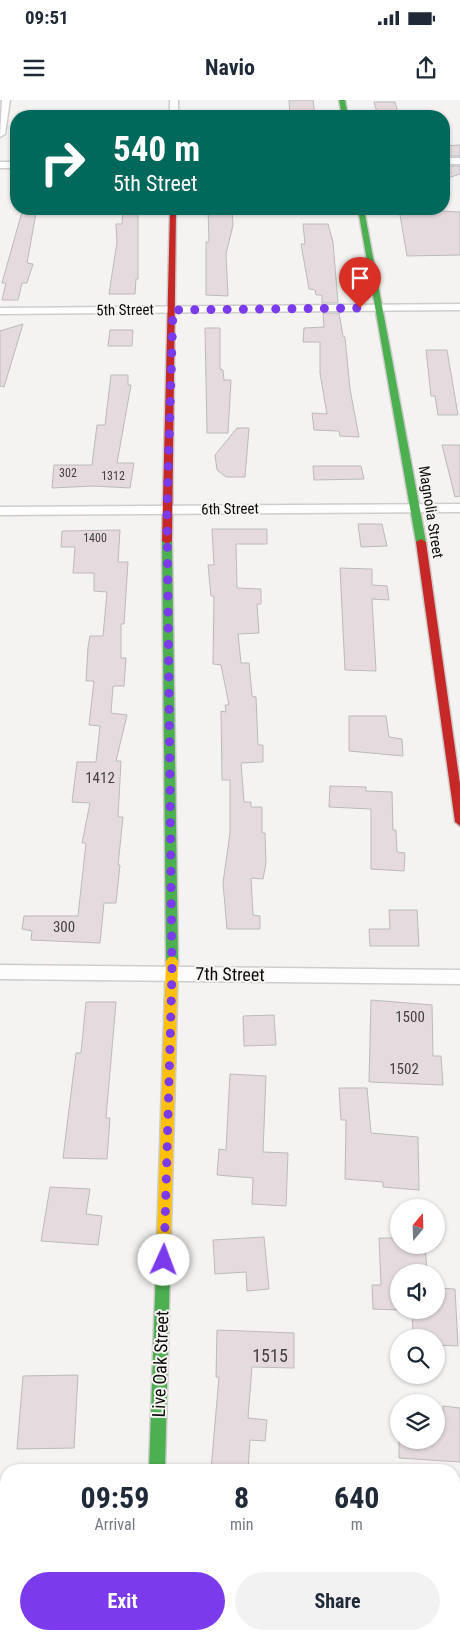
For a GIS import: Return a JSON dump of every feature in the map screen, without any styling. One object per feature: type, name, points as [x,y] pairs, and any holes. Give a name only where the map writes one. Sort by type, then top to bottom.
[{"type":"street","points":[[0,134],[6,100]]},
{"type":"street","name":"Live Oak Street","points":[[157,1464],[172,973],[167,510],[173,310],[173,215]]},
{"type":"street","name":"Magnolia Street","points":[[362,215],[416,507],[460,822]]},
{"type":"street","name":"5th Street","points":[[0,312],[460,307]]},
{"type":"street","name":"6th Street","points":[[0,511],[460,508]]},
{"type":"street","name":"7th Street","points":[[0,972],[460,977]]},
{"type":"building","points":[[289,100],[313,100],[314,110],[290,110]]},
{"type":"building","points":[[374,102],[395,102],[397,110],[376,110]]},
{"type":"building","points":[[460,145],[460,156],[450,156],[450,146]]},
{"type":"building","points":[[450,166],[460,166],[460,174],[450,177]]},
{"type":"building","points":[[450,212],[460,212],[460,255],[407,256],[400,215],[450,215]]},
{"type":"building","points":[[21,215],[36,215],[27,263],[33,264],[27,283],[22,283],[18,300],[2,300],[6,283],[2,283]]},
{"type":"building","points":[[123,215],[138,215],[138,279],[136,279],[135,294],[109,294],[117,242],[116,224],[122,224]]},
{"type":"building","points":[[208,215],[232,215],[233,225],[226,254],[228,296],[206,295],[206,242],[209,242]]},
{"type":"building","points":[[303,224],[328,224],[333,242],[338,303],[322,303],[322,295],[316,295],[315,290],[309,289],[301,244],[305,244]]},
{"type":"building","points":[[323,313],[339,313],[343,336],[345,337],[350,389],[359,437],[340,436],[339,431],[314,430],[312,413],[327,414],[320,373],[320,342],[303,342],[304,328],[324,327]]},
{"type":"building","points":[[23,324],[4,387],[0,386],[0,331]]},
{"type":"building","points":[[205,328],[220,328],[220,369],[223,370],[224,380],[231,380],[228,433],[207,433]]},
{"type":"building","points":[[110,330],[133,330],[132,346],[108,346]]},
{"type":"building","points":[[426,350],[447,350],[458,415],[438,415],[435,396],[431,396]]},
{"type":"building","points":[[111,375],[128,375],[128,385],[131,385],[117,463],[134,463],[130,488],[93,486],[52,488],[54,465],[92,465],[97,425],[105,425]]},
{"type":"building","points":[[237,428],[249,428],[245,477],[226,477],[217,470],[215,455]]},
{"type":"building","points":[[442,445],[460,445],[460,496],[455,497]]},
{"type":"building","points":[[313,466],[361,466],[364,479],[314,480]]},
{"type":"building","points":[[358,524],[382,524],[387,546],[361,547]]},
{"type":"building","points":[[212,529],[267,529],[267,544],[236,544],[237,588],[261,589],[261,604],[257,604],[259,633],[238,634],[241,663],[249,663],[252,696],[256,697],[258,745],[263,745],[263,762],[241,763],[244,802],[251,802],[251,807],[262,807],[262,833],[265,833],[266,863],[263,879],[251,878],[253,915],[260,916],[260,929],[227,929],[223,883],[230,833],[230,780],[222,780],[221,711],[226,712],[225,705],[229,705],[221,665],[213,664],[214,596],[211,596],[208,565],[214,565]]},
{"type":"building","points":[[120,530],[118,562],[128,562],[124,624],[121,624],[121,658],[126,658],[124,686],[113,686],[111,713],[127,715],[116,761],[121,761],[118,817],[123,817],[116,903],[104,903],[100,943],[31,940],[32,931],[22,929],[24,916],[78,916],[86,843],[82,843],[90,803],[72,802],[77,762],[96,762],[100,726],[89,725],[94,681],[86,681],[90,636],[103,636],[107,592],[94,591],[94,573],[73,573],[75,547],[61,547],[62,531]]},
{"type":"building","points":[[340,568],[372,569],[372,585],[387,586],[389,600],[372,599],[376,671],[345,670]]},
{"type":"building","points":[[349,716],[386,716],[389,737],[402,739],[403,756],[349,751]]},
{"type":"building","points":[[330,786],[366,787],[366,791],[392,792],[393,830],[396,830],[397,852],[405,853],[404,871],[371,869],[371,809],[329,807]]},
{"type":"building","points":[[389,910],[417,910],[419,946],[370,946],[369,929],[390,929]]},
{"type":"building","points":[[371,1000],[432,1005],[433,1056],[441,1056],[443,1085],[369,1082]]},
{"type":"building","points":[[86,1002],[116,1002],[106,1118],[110,1118],[107,1159],[63,1158],[76,1053],[81,1053]]},
{"type":"building","points":[[274,1015],[276,1045],[244,1046],[243,1016]]},
{"type":"building","points":[[230,1074],[266,1076],[263,1152],[288,1153],[286,1206],[252,1204],[253,1178],[217,1175],[219,1149],[226,1150]]},
{"type":"building","points":[[339,1088],[367,1088],[371,1133],[418,1137],[419,1190],[383,1187],[383,1182],[345,1179],[346,1120],[341,1120]]},
{"type":"building","points":[[50,1187],[90,1189],[86,1214],[102,1216],[98,1245],[41,1241]]},
{"type":"building","points":[[264,1237],[269,1289],[247,1291],[246,1272],[215,1274],[213,1240]]},
{"type":"building","points":[[379,1238],[390,1238],[390,1254],[426,1254],[426,1264],[390,1264],[390,1310],[373,1309],[372,1285],[381,1285]]},
{"type":"building","points":[[445,1288],[455,1289],[458,1346],[445,1345],[445,1329],[413,1329],[412,1319],[445,1319]]},
{"type":"building","points":[[217,1330],[294,1333],[294,1368],[252,1367],[248,1418],[267,1420],[265,1441],[250,1440],[248,1464],[212,1464],[219,1377],[216,1377]]},
{"type":"building","points":[[78,1375],[74,1448],[17,1449],[23,1376]]},
{"type":"building","points":[[445,1406],[460,1408],[460,1462],[399,1458],[399,1449],[445,1449]]},
{"type":"traffic: fast","points":[[342,100],[344,110]]},
{"type":"traffic: fast","points":[[362,215],[421,542]]},
{"type":"traffic: fast","points":[[167,541],[172,961]]},
{"type":"traffic: fast","points":[[157,1464],[163,1267]]},
{"type":"traffic: slow","points":[[163,1267],[172,961]]},
{"type":"traffic: jam","points":[[167,541],[173,215]]},
{"type":"traffic: jam","points":[[421,542],[460,822]]},
{"type":"route","points":[[164,1260],[172,973],[167,510],[173,310],[360,308]]}]
